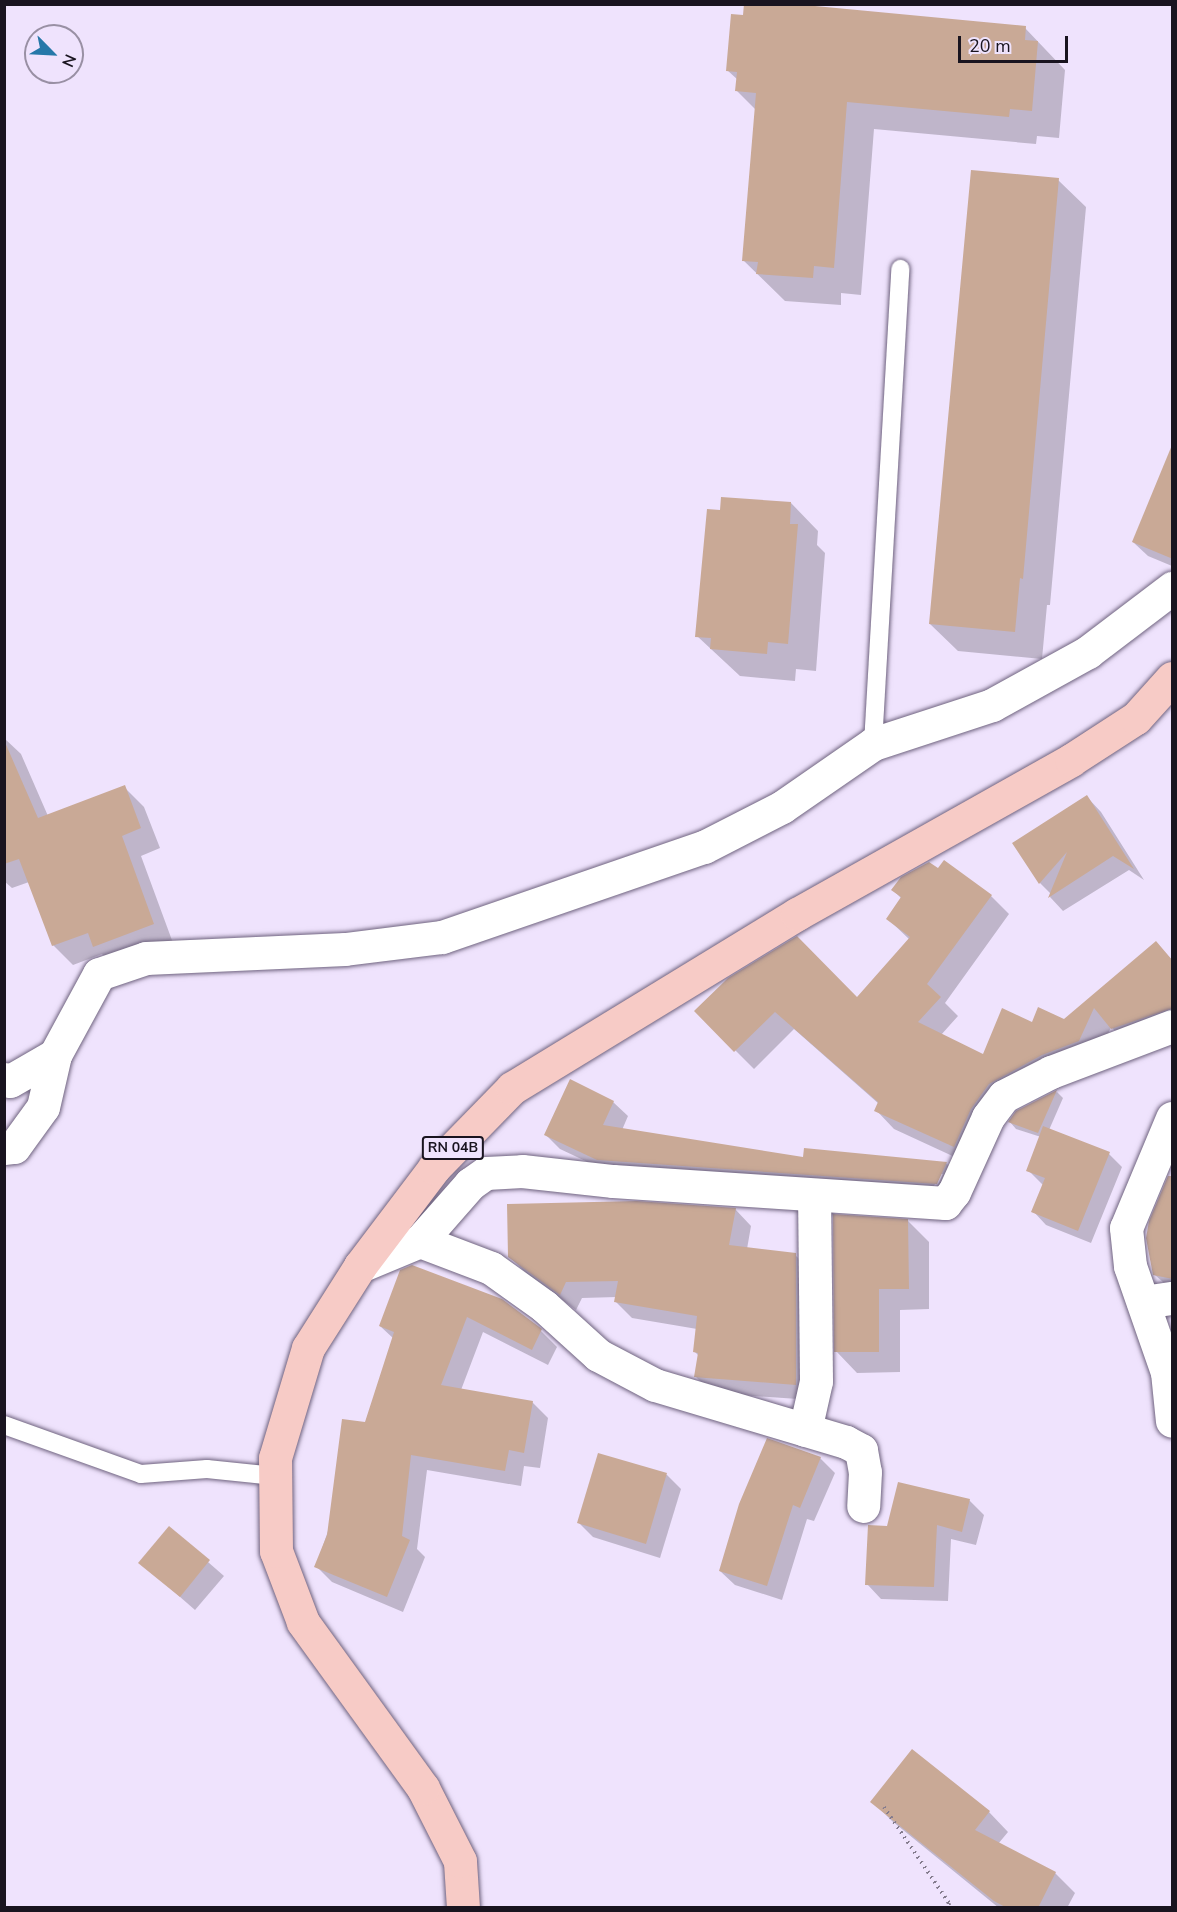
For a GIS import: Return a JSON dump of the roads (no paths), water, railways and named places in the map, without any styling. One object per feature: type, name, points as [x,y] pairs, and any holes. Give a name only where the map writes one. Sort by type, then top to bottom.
[{"type":"main road","name":"RN 04B","points":[[463,1908],[460,1861],[423,1788],[303,1622],[276,1551],[275,1458],[308,1348],[360,1266],[434,1168],[512,1088],[797,915],[1071,760],[1136,718],[1173,678]]},
{"type":"street","points":[[4,1148],[14,1146],[43,1107],[55,1055],[99,974],[146,958],[345,949],[442,937],[704,847],[782,807],[873,744],[992,705],[1089,652],[1173,588]]},
{"type":"street","points":[[360,1266],[420,1241],[470,1184],[486,1173],[522,1171],[613,1181],[945,1203],[954,1192],[988,1117],[1004,1096],[1051,1072],[1173,1026]]},
{"type":"street","points":[[4,1079],[10,1081],[55,1055]]},
{"type":"street","points":[[1173,1118],[1126,1228],[1130,1266],[1158,1300],[1173,1421]]},
{"type":"street","points":[[805,1430],[816,1381],[814,1195]]},
{"type":"street","points":[[420,1241],[491,1268],[544,1306],[598,1355],[655,1385],[846,1442],[861,1450],[865,1472],[864,1506]]},
{"type":"lane","points":[[873,744],[900,269]]},
{"type":"lane","points":[[4,1425],[141,1474],[207,1469],[275,1476]]}]
